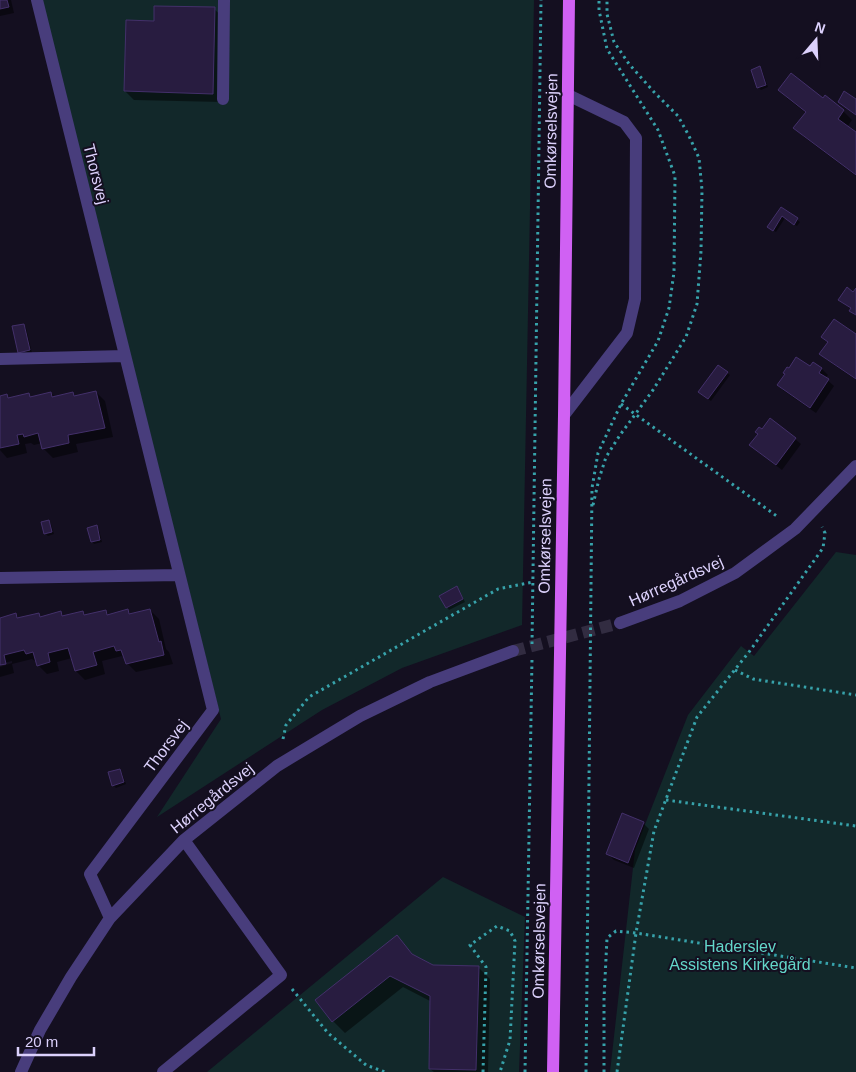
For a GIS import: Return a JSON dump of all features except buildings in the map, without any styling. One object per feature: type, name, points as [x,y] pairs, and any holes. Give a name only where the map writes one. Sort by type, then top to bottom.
[{"type":"main road","name":"Omkørselsvejen","points":[[553,1072],[569,0]]},
{"type":"street","name":"Thorsvej","points":[[37,0],[212,710],[90,874],[110,918]]},
{"type":"street","points":[[223,100],[224,0]]},
{"type":"street","points":[[564,415],[627,333],[635,299],[636,138],[624,122],[568,95]]},
{"type":"street","points":[[0,359],[125,356]]},
{"type":"street","name":"Hørregårdsvej","points":[[620,623],[680,601],[735,573],[795,529],[856,466]]},
{"type":"street","points":[[0,578],[179,575]]},
{"type":"street","name":"Hørregårdsvej","points":[[21,1072],[40,1030],[70,977],[110,918],[184,840],[277,766],[360,716],[430,682],[513,651]]},
{"type":"street","points":[[163,1072],[281,975],[184,840]]},
{"type":"path","points":[[525,1072],[541,0]]},
{"type":"path","points":[[586,1072],[592,513],[606,457],[654,390],[686,337],[696,304],[701,251],[702,190],[699,158],[690,136],[678,116],[629,64],[614,42],[607,14],[607,0]]},
{"type":"path","points":[[622,404],[795,529]]},
{"type":"path","points":[[617,1072],[636,933],[654,831],[697,717],[749,652],[823,548],[825,533],[813,510]]},
{"type":"path","points":[[277,766],[286,725],[308,697],[498,589],[533,582]]},
{"type":"path","points":[[735,670],[753,679],[856,695]]},
{"type":"path","points":[[666,800],[856,826]]},
{"type":"path","points":[[483,1072],[486,967],[470,945],[497,926],[510,931],[515,941],[510,1040],[500,1072]]},
{"type":"path","points":[[604,1072],[604,999],[607,938],[616,931],[856,968]]},
{"type":"path","points":[[281,975],[328,1033],[366,1065],[385,1072]]},
{"type":"path","points":[[365,1072],[366,1065]]},
{"type":"green space","points":[[42,0],[534,0],[522,625],[402,668],[322,710],[157,817],[221,719]]},
{"type":"green space","name":"Haderslev Assistens Kirkegård","points":[[836,552],[856,555],[856,1072],[610,1072],[635,850],[688,715],[741,646],[754,656]]},
{"type":"green space","points":[[443,877],[525,917],[519,1072],[207,1072]]},
{"type":"tunnel","points":[[513,651],[620,623]]}]
